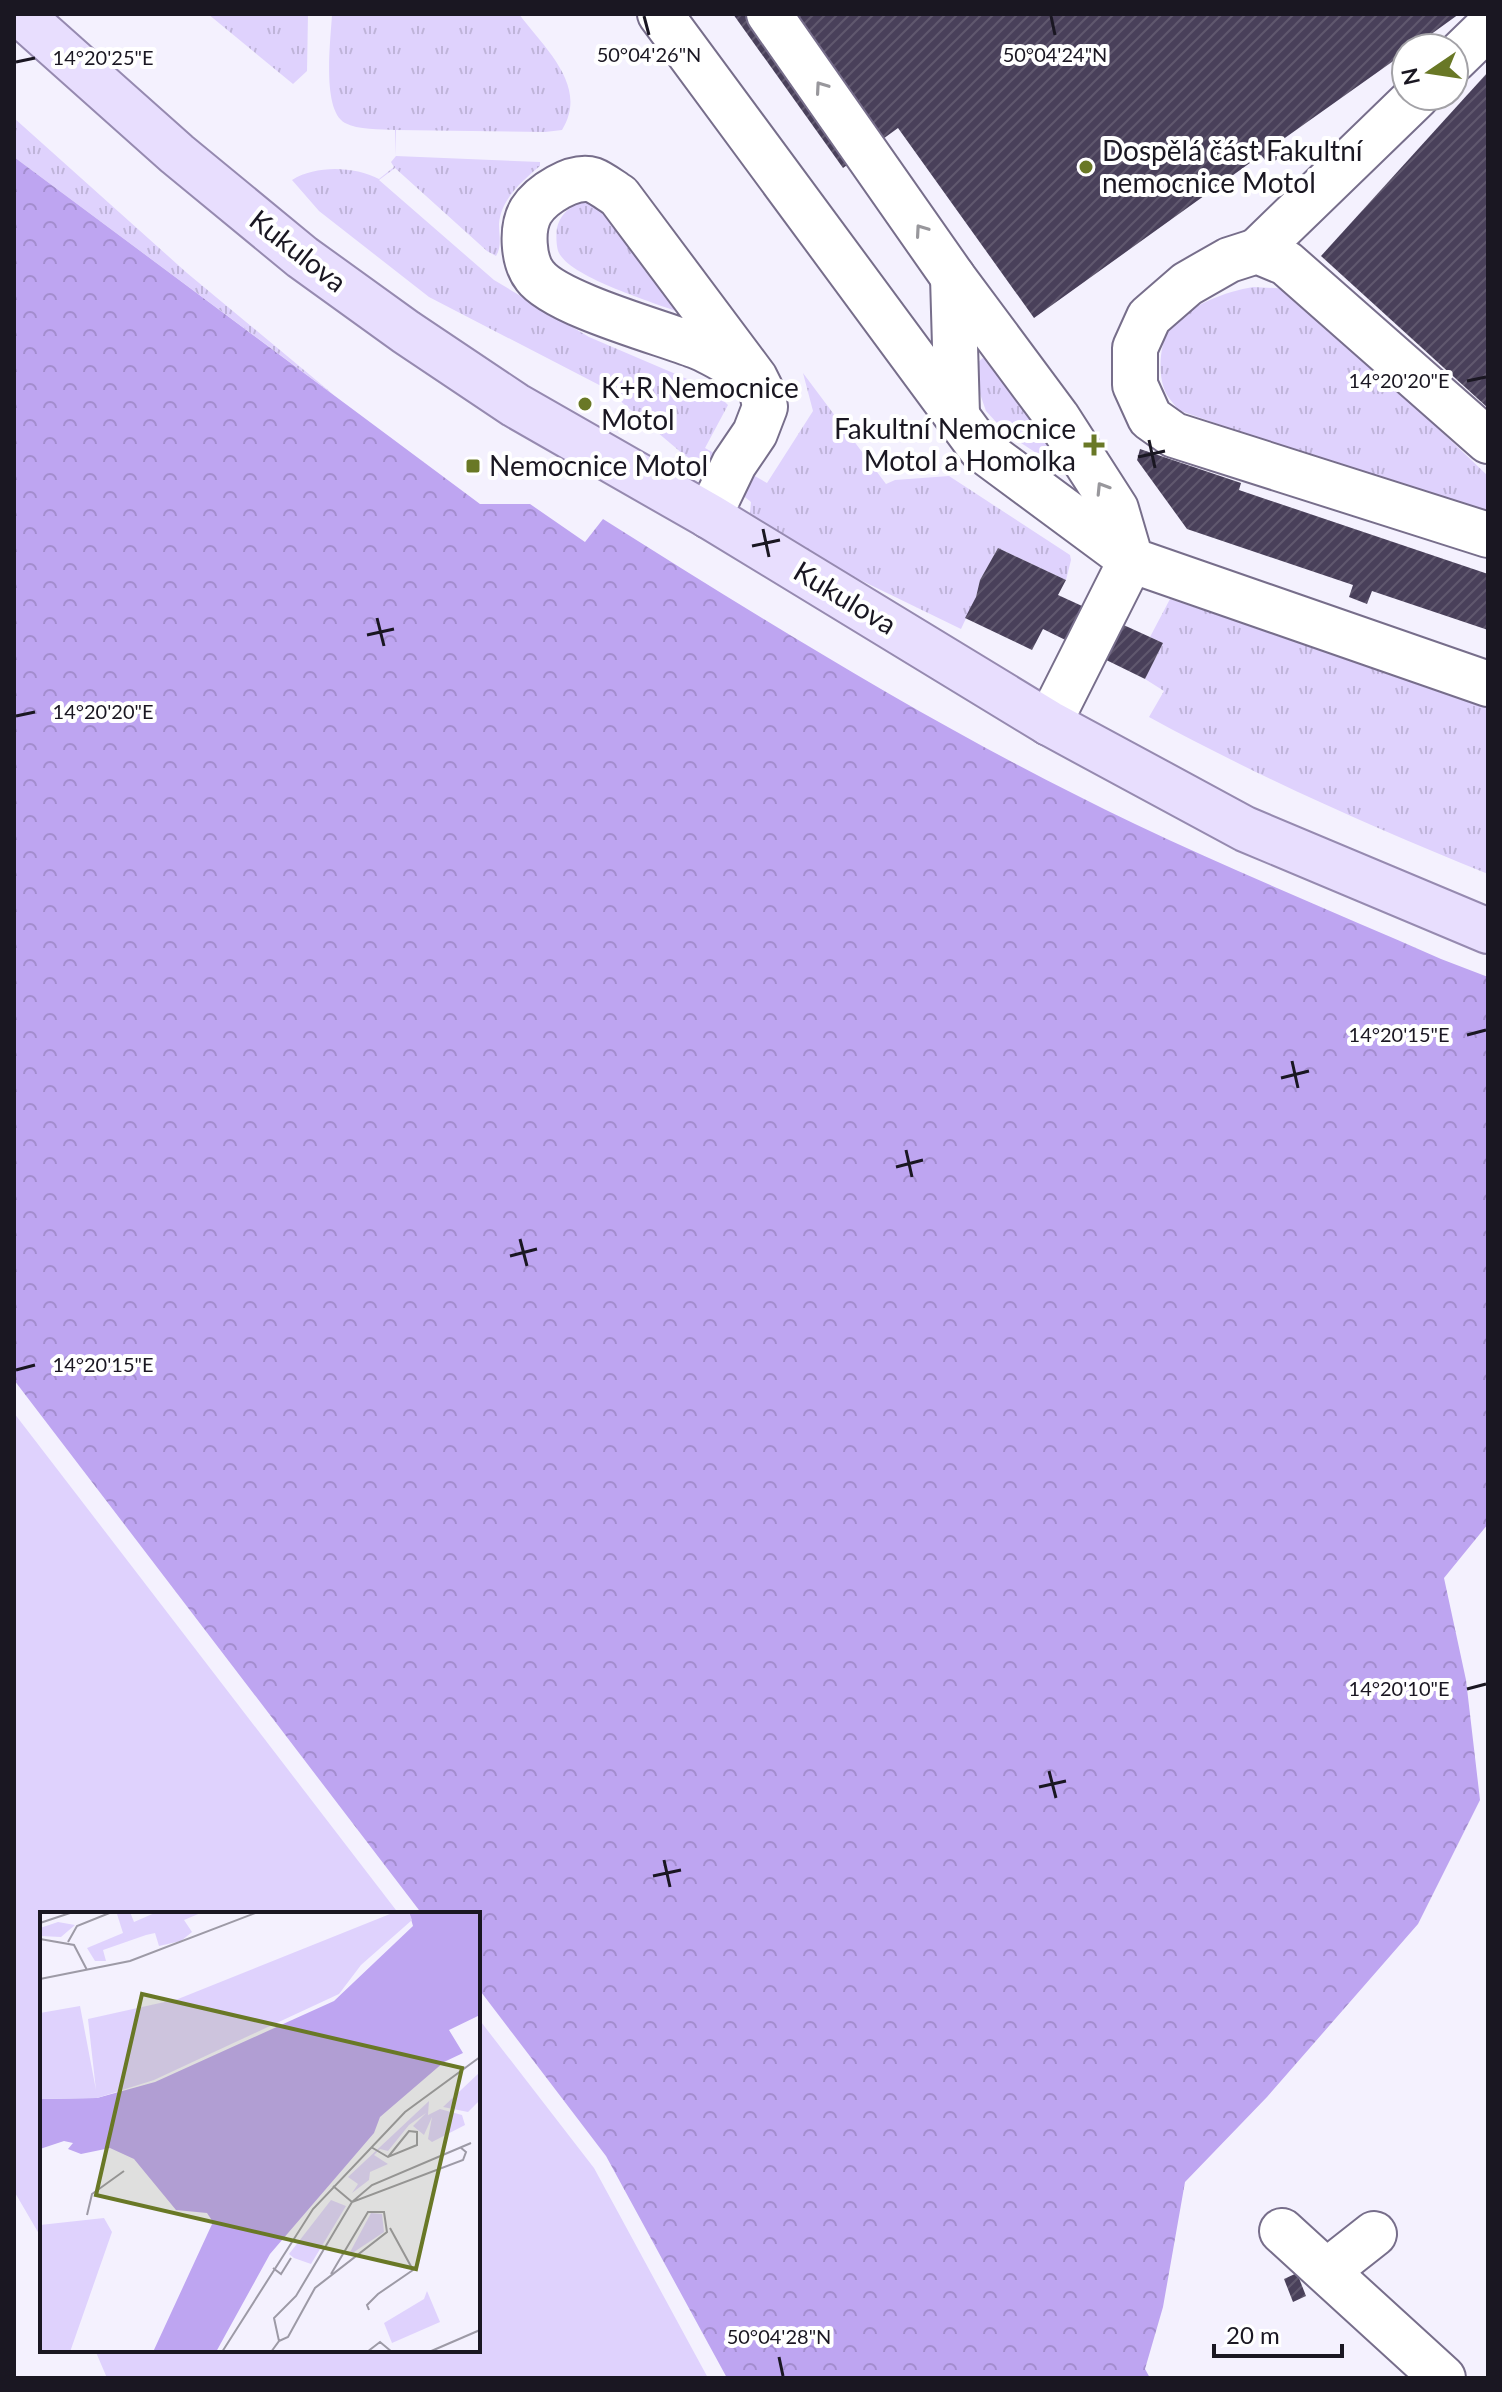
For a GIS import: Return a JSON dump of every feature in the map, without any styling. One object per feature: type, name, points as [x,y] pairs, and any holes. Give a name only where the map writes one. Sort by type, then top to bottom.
[{"type":"main road","name":"Kukulova","points":[[20,14],[177,154],[302,257],[515,405],[709,516],[1049,723],[1245,829],[1488,931]]},
{"type":"lane","points":[[660,14],[981,449],[1131,560],[1488,684]]},
{"type":"lane","points":[[769,14],[953,277],[1057,417],[1116,509],[1131,560],[1049,723]]},
{"type":"lane","points":[[1470,44],[1488,27]]},
{"type":"lane","points":[[1400,112],[1257,251],[1229,260],[1187,284],[1149,317],[1135,348],[1135,385],[1150,418],[1174,435],[1488,535]]},
{"type":"lane","points":[[709,516],[734,464],[755,433],[765,407],[755,378],[619,196],[593,180],[573,179],[553,190],[530,212],[526,258],[535,277],[556,292],[619,320],[700,348],[755,378]]},
{"type":"lane","points":[[1257,251],[1286,263],[1488,441]]},
{"type":"lane","points":[[953,277],[957,414]]},
{"type":"lane","points":[[1282,2231],[1443,2378]]},
{"type":"lane","points":[[1327,2271],[1374,2234]]},
{"type":"green space","points":[[208,14],[308,14],[307,71],[293,84]]},
{"type":"green space","points":[[332,14],[519,14],[551,54],[567,83],[569,114],[562,130],[396,130],[396,156],[395,130],[356,127],[338,116],[333,104],[329,73]]},
{"type":"green space","points":[[14,118],[187,273],[334,395],[14,157]]},
{"type":"green space","points":[[396,156],[540,162],[540,166],[520,184],[504,206],[496,256],[395,168],[379,180],[494,280],[589,337],[713,390],[728,405],[705,448],[767,483],[813,411],[803,373],[886,484],[895,480],[949,476],[1070,555],[1066,580],[998,548],[980,580],[976,597],[961,629],[815,558],[750,513],[751,502],[683,454],[605,388],[429,297],[319,211],[292,180],[312,172],[335,169],[379,179],[394,167],[391,162]]},
{"type":"green space","points":[[14,157],[480,504],[530,504],[585,542],[603,519],[864,679],[998,755],[1211,859],[1488,977],[1488,1524],[1444,1578],[1466,1680],[1480,1800],[1418,1924],[1267,2097],[1185,2182],[1163,2307],[1145,2369],[1150,2378],[727,2378],[606,2156],[480,1991],[480,1912],[420,1912],[14,1380]]},
{"type":"green space","points":[[594,199],[681,313],[596,280],[567,262],[559,253],[557,231],[562,216],[576,205]]},
{"type":"green space","points":[[1253,287],[1292,289],[1488,476],[1488,520],[1178,410],[1167,395],[1161,371],[1163,343],[1170,328],[1186,313],[1208,301]]},
{"type":"green space","points":[[990,352],[1084,484],[1015,439],[986,411],[971,368]]},
{"type":"green space","points":[[1170,599],[1488,704],[1488,874],[1316,800],[1149,717],[1164,691],[1145,679],[1163,643],[1150,637]]},
{"type":"green space","points":[[14,1413],[397,1912],[40,1912],[40,2236],[14,2191]]},
{"type":"green space","points":[[480,2021],[594,2168],[708,2378],[107,2378],[96,2352],[480,2352]]},
{"type":"building","name":"Dospělá část Fakultní nemocnice Motol","points":[[733,14],[1459,14],[1434,32],[1390,32],[1390,63],[1282,140],[1290,150],[1269,165],[1261,155],[1034,318],[898,128],[843,168]]},
{"type":"building","points":[[1488,72],[1488,408],[1321,256],[1452,112],[1470,112],[1470,92]]},
{"type":"building","points":[[1140,449],[1241,483],[1239,490],[1488,574],[1488,630],[1372,591],[1367,604],[1349,597],[1353,585],[1187,529],[1137,460]]},
{"type":"building","points":[[998,548],[1066,580],[1058,595],[1163,643],[1145,679],[1043,629],[1032,650],[965,618],[976,597],[980,580]]},
{"type":"building","points":[[1297,2273],[1306,2296],[1293,2302],[1284,2279]]},
{"type":"place","name":"Dospělá část Fakultní nemocnice Motol","points":[[1086,167]]},
{"type":"place","name":"K+R Nemocnice Motol","points":[[585,404]]},
{"type":"place","name":"Fakultní Nemocnice Motol a Homolka","points":[[1094,445]]},
{"type":"place","name":"Nemocnice Motol","points":[[473,466]]}]
